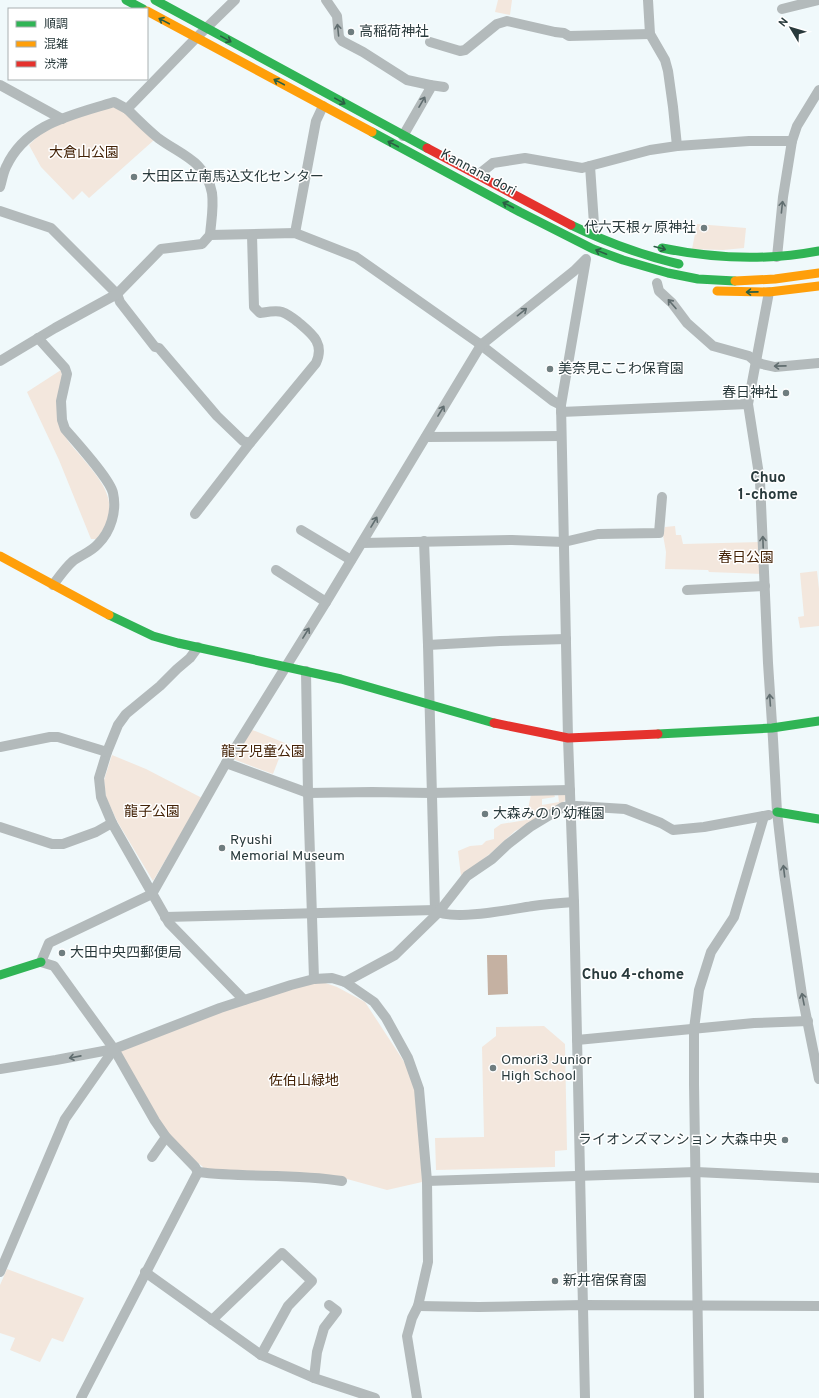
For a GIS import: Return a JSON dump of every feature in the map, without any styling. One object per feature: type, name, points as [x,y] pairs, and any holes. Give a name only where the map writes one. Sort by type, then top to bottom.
[{"type":"main road","points":[[126,0],[141,8]]},
{"type":"main road","name":"Kannana dori","points":[[155,0],[403,136],[595,236],[624,249],[689,266]]},
{"type":"main road","name":"Kannana dori","points":[[148,12],[579,243],[653,270],[698,278],[735,281],[775,279],[819,273]]},
{"type":"main road","points":[[549,213],[567,216],[598,226]]},
{"type":"main road","points":[[542,223],[562,244]]},
{"type":"main road","points":[[653,246],[683,253],[706,256],[753,259],[777,257],[803,261],[819,251]]},
{"type":"main road","points":[[583,257],[597,263]]},
{"type":"main road","points":[[706,290],[769,292],[815,287]]},
{"type":"main road","points":[[0,556],[103,613],[143,632],[170,641],[342,679],[491,722],[568,738],[772,728],[819,721]]},
{"type":"main road","points":[[777,812],[819,819]]},
{"type":"main road","points":[[0,975],[41,962]]},
{"type":"street","points":[[127,109],[235,0]]},
{"type":"street","points":[[326,0],[337,16],[339,37],[342,41],[363,52],[407,80],[430,86],[444,87]]},
{"type":"street","points":[[648,0],[650,34],[665,60],[668,71],[677,146]]},
{"type":"street","points":[[782,9],[818,0]]},
{"type":"street","points":[[430,42],[465,50],[497,24],[507,21],[564,33],[569,36],[650,34]]},
{"type":"street","points":[[0,85],[62,119]]},
{"type":"street","points":[[403,136],[430,89],[430,86]]},
{"type":"street","points":[[777,257],[783,197],[792,141],[797,126],[819,90]]},
{"type":"street","points":[[0,187],[6,167],[17,150],[36,131],[62,119],[114,102],[127,109],[158,138],[196,162],[207,177],[212,192],[210,235],[202,244],[161,249],[117,294],[0,361]]},
{"type":"street","points":[[295,233],[316,121],[323,106]]},
{"type":"street","points":[[478,175],[493,163],[525,158],[582,168],[650,150],[677,146],[749,141],[792,141]]},
{"type":"street","points":[[590,166],[598,226]]},
{"type":"street","points":[[0,212],[51,228],[117,294],[120,302],[154,346],[159,348],[217,416],[243,441],[250,443]]},
{"type":"street","points":[[210,235],[295,233],[356,257],[481,345],[554,401],[561,409]]},
{"type":"street","points":[[195,514],[250,443],[316,363],[319,356],[318,344],[314,335],[290,316],[281,311],[260,313],[254,307],[252,235]]},
{"type":"street","points":[[198,1172],[166,1137],[154,1121],[114,1049],[54,966],[41,962],[49,943],[152,894],[226,763],[326,602],[481,345],[574,271],[583,257]]},
{"type":"street","points":[[583,257],[561,409],[561,436],[568,738],[574,902],[585,1398]]},
{"type":"street","points":[[803,261],[803,276],[815,287]]},
{"type":"street","points":[[657,283],[659,291],[672,303],[687,323],[713,346],[749,356],[756,362],[762,364],[775,366],[819,363]]},
{"type":"street","points":[[769,292],[748,404],[760,481],[768,663],[777,812],[786,889],[819,1079]]},
{"type":"street","points":[[38,338],[65,368],[67,374],[61,401],[62,420],[65,429],[106,478],[113,492],[114,510],[112,522],[100,542],[91,552],[74,561],[63,571],[53,585]]},
{"type":"street","points":[[561,409],[748,404]]},
{"type":"street","points":[[426,437],[561,436]]},
{"type":"street","points":[[362,542],[512,540],[564,542],[598,534],[659,533],[662,497]]},
{"type":"street","points":[[300,530],[351,560]]},
{"type":"street","points":[[424,541],[436,911]]},
{"type":"street","points":[[276,570],[326,602]]},
{"type":"street","points":[[687,590],[765,586]]},
{"type":"street","points":[[428,645],[500,640],[566,640]]},
{"type":"street","points":[[198,647],[190,658],[160,686],[126,714],[118,725],[107,752],[99,778],[101,797],[112,823],[168,923],[244,1000]]},
{"type":"street","points":[[306,671],[314,979]]},
{"type":"street","points":[[0,747],[50,737],[107,752]]},
{"type":"street","points":[[226,763],[308,793],[431,793],[570,790]]},
{"type":"street","points":[[345,982],[395,955],[467,876],[492,859],[530,826],[563,807],[570,806],[625,809],[661,823],[673,830],[704,827],[764,816],[777,812]]},
{"type":"street","points":[[699,1398],[694,1029],[699,990],[711,952],[734,917],[764,816]]},
{"type":"street","points":[[0,827],[52,844],[63,844],[96,832],[112,823]]},
{"type":"street","points":[[165,917],[436,911],[452,915],[574,902]]},
{"type":"street","points":[[0,1069],[114,1049],[244,1000],[314,979],[332,978],[345,982],[374,1002],[386,1018],[408,1058],[419,1089],[427,1181],[428,1262],[418,1306],[412,1318],[407,1336],[417,1398]]},
{"type":"street","points":[[577,1040],[754,1023],[808,1021]]},
{"type":"street","points":[[0,1272],[65,1119],[114,1049]]},
{"type":"street","points":[[152,1157],[166,1137]]},
{"type":"street","points":[[198,1172],[216,1174],[318,1177],[342,1181]]},
{"type":"street","points":[[81,1398],[198,1172]]},
{"type":"street","points":[[427,1181],[696,1172],[819,1178]]},
{"type":"street","points":[[212,1320],[282,1253],[312,1281],[288,1306],[261,1355]]},
{"type":"street","points":[[145,1272],[261,1355],[314,1378],[375,1398]]},
{"type":"street","points":[[314,1378],[317,1352],[324,1328],[337,1311],[329,1305]]},
{"type":"street","points":[[418,1306],[819,1306]]},
{"type":"green space","points":[[498,0],[512,0],[510,15],[495,12]]},
{"type":"green space","name":"大倉山公園","points":[[114,103],[154,140],[89,198],[82,191],[73,200],[41,167],[29,145],[44,130]]},
{"type":"green space","points":[[697,224],[746,228],[744,248],[723,250],[692,249]]},
{"type":"green space","points":[[61,370],[63,431],[70,443],[102,484],[107,494],[109,516],[105,527],[96,539],[91,539],[59,460],[27,392]]},
{"type":"green space","name":"春日公園","points":[[675,526],[676,535],[681,535],[683,544],[761,542],[763,574],[665,569],[666,552],[663,535],[665,527]]},
{"type":"green space","points":[[817,571],[819,589],[819,626],[800,628],[798,617],[804,616],[800,573]]},
{"type":"green space","name":"龍子児童公園","points":[[250,729],[285,743],[273,774],[233,759]]},
{"type":"green space","name":"龍子公園","points":[[112,755],[146,769],[202,798],[153,881],[117,821],[106,797],[104,780]]},
{"type":"green space","points":[[566,792],[566,800],[533,822],[515,831],[491,853],[461,876],[458,851],[470,846],[482,845],[486,841],[494,839],[494,829],[501,824],[526,820],[531,794]],"holes":[[[554,794],[558,794],[559,802],[542,805],[542,799],[555,797]]]},
{"type":"green space","name":"佐伯山緑地","points":[[314,979],[337,987],[365,1002],[416,1080],[419,1089],[422,1182],[387,1190],[347,1179],[314,1174],[203,1170],[203,1167],[197,1162],[195,1164],[169,1136],[118,1049]]},
{"type":"green space","points":[[544,1026],[565,1044],[567,1150],[555,1151],[555,1167],[436,1170],[435,1138],[484,1137],[482,1047],[496,1036],[496,1027]]},
{"type":"green space","points":[[7,1269],[84,1298],[63,1342],[52,1338],[40,1362],[10,1350],[15,1338],[0,1333],[0,1285]]},
{"type":"shaded area","points":[[487,955],[507,955],[508,994],[488,995]]},
{"type":"traffic: fast","points":[[126,0],[141,8]]},
{"type":"traffic: fast","points":[[155,0],[427,148]]},
{"type":"traffic: fast","points":[[372,132],[520,212],[593,249],[623,260],[668,273],[698,279],[735,281]]},
{"type":"traffic: fast","points":[[571,225],[624,248],[679,264]]},
{"type":"traffic: fast","points":[[662,248],[701,255],[740,257],[780,256],[819,251]]},
{"type":"traffic: fast","points":[[109,615],[153,636],[178,643],[341,679],[494,723]]},
{"type":"traffic: fast","points":[[658,734],[772,728],[819,721]]},
{"type":"traffic: fast","points":[[777,812],[819,819]]},
{"type":"traffic: fast","points":[[0,975],[41,962]]},
{"type":"traffic: slow","points":[[148,12],[372,132]]},
{"type":"traffic: slow","points":[[735,281],[775,279],[819,273]]},
{"type":"traffic: slow","points":[[717,291],[769,292],[819,286]]},
{"type":"traffic: slow","points":[[0,556],[109,615]]},
{"type":"traffic: jam","points":[[427,148],[571,225]]},
{"type":"traffic: jam","points":[[494,723],[568,738],[658,734]]},
{"type":"place","name":"高稲荷神社","points":[[351,32]]},
{"type":"place","name":"大田区立南馬込文化センター","points":[[134,177]]},
{"type":"place","name":"代六天根ヶ原神社","points":[[704,228]]},
{"type":"place","name":"美奈見ここわ保育園","points":[[550,369]]},
{"type":"place","name":"春日神社","points":[[786,393]]},
{"type":"place","name":"大森みのり幼稚園","points":[[485,814]]},
{"type":"place","name":"Ryushi Memorial Museum","points":[[222,848]]},
{"type":"place","name":"大田中央四郵便局","points":[[62,953]]},
{"type":"place","name":"Omori3 Junior High School","points":[[493,1068]]},
{"type":"place","name":"ライオンズマンション 大森中央","points":[[785,1140]]},
{"type":"place","name":"新井宿保育園","points":[[555,1281]]},
{"type":"district","name":"Chuo 1-chome","points":[[768,486]]},
{"type":"district","name":"Chuo 4-chome","points":[[633,975]]}]
